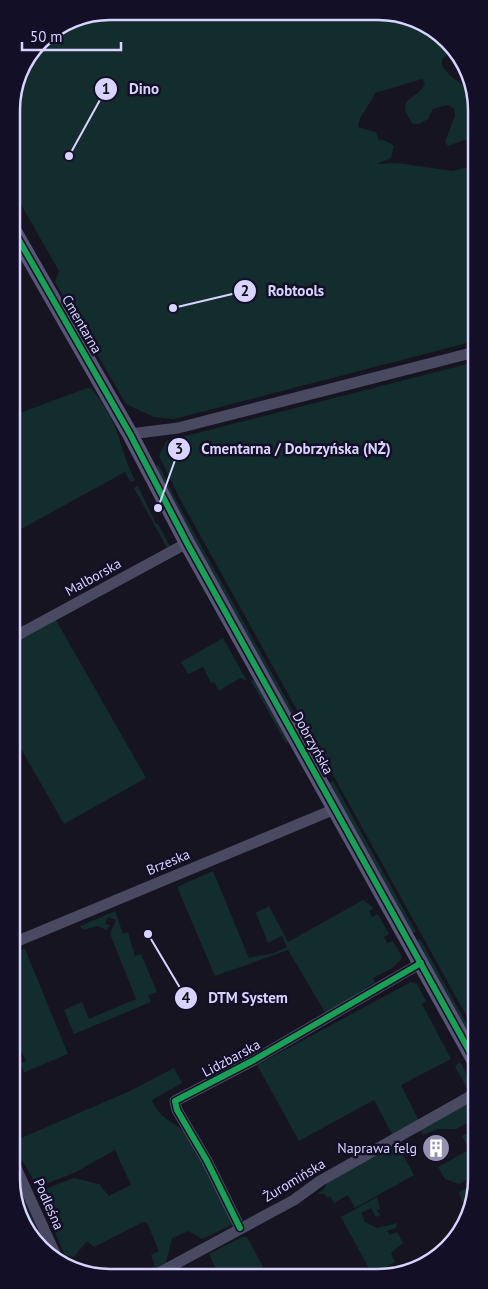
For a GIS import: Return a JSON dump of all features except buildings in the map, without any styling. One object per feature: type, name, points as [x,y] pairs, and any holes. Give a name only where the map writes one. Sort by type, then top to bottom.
[{"type":"street","name":"Cmentarna","points":[[20,242],[130,434]]},
{"type":"street","points":[[130,434],[178,428],[468,354]]},
{"type":"street","name":"Dobrzyńska","points":[[130,434],[186,542],[468,1048]]},
{"type":"street","name":"Malborska","points":[[20,635],[186,542]]},
{"type":"street","name":"Brzeska","points":[[20,940],[335,809]]},
{"type":"street","name":"Lidzbarska","points":[[240,1228],[208,1161],[177,1110],[175,1101],[254,1060],[421,963]]},
{"type":"street","name":"Żuromińska","points":[[166,1269],[294,1200],[320,1181],[468,1098]]},
{"type":"street","name":"Podleśna","points":[[20,1176],[53,1248]]},
{"type":"green space","points":[[104,20],[384,20],[418,29],[442,46],[448,54],[442,59],[442,66],[465,86],[468,110],[468,141],[464,140],[448,146],[445,142],[455,115],[454,108],[447,105],[433,109],[428,119],[419,124],[413,124],[405,108],[408,100],[425,83],[422,79],[375,93],[358,127],[376,132],[379,140],[386,141],[394,146],[391,158],[377,164],[398,163],[452,171],[468,168],[468,343],[174,419],[154,417],[126,404],[55,282],[59,271],[20,203],[20,104],[23,86],[35,60],[46,46],[70,29]]},
{"type":"green space","points":[[468,364],[468,1019],[180,499],[159,456],[166,441]]},
{"type":"green space","points":[[87,388],[92,389],[116,429],[127,463],[135,480],[131,482],[125,472],[20,530],[20,413]]},
{"type":"green space","points":[[159,465],[177,502],[328,774],[324,776],[154,467]]},
{"type":"green space","points":[[138,486],[156,524],[158,524],[170,546],[167,548],[134,488]]},
{"type":"green space","points":[[56,620],[146,778],[64,824],[20,747],[20,639]]},
{"type":"green space","points":[[223,638],[247,681],[240,678],[219,691],[214,682],[211,683],[203,667],[188,674],[181,662]]},
{"type":"green space","points":[[254,680],[289,740],[286,743],[251,681]]},
{"type":"green space","points":[[333,781],[416,932],[412,933],[329,783]]},
{"type":"green space","points":[[213,871],[249,958],[274,953],[287,947],[282,936],[268,943],[256,913],[269,906],[288,942],[363,900],[374,908],[369,911],[372,917],[378,914],[389,934],[384,937],[387,943],[393,941],[402,957],[393,967],[373,978],[375,982],[326,1014],[288,950],[215,976],[177,887]]},
{"type":"green space","points":[[115,911],[123,934],[128,932],[135,956],[141,954],[157,992],[148,995],[151,1002],[74,1034],[64,1010],[82,1002],[89,1019],[136,999],[110,934],[116,920],[108,917],[105,924],[110,925],[107,930],[97,926],[84,930],[80,926]]},
{"type":"green space","points":[[420,939],[468,1026],[468,1036],[416,941]]},
{"type":"green space","points":[[25,949],[68,1054],[20,1074],[24,1072],[20,1063],[26,1061],[20,1049],[20,951]]},
{"type":"green space","points":[[411,982],[417,984],[426,1001],[422,1004],[451,1059],[401,1085],[419,1121],[393,1136],[374,1100],[299,1141],[257,1065]]},
{"type":"green space","points":[[460,1062],[468,1077],[468,1090],[455,1066]]},
{"type":"green space","points":[[174,1068],[182,1083],[152,1100],[160,1113],[182,1130],[193,1145],[234,1224],[202,1239],[189,1231],[172,1238],[166,1263],[155,1269],[148,1269],[155,1266],[151,1255],[159,1251],[147,1223],[143,1222],[94,1247],[87,1241],[74,1257],[65,1255],[37,1192],[74,1178],[99,1184],[109,1196],[131,1185],[115,1150],[76,1172],[38,1187],[20,1157],[20,1138],[130,1091]]},
{"type":"green space","points":[[468,1101],[468,1122],[456,1129],[438,1129],[423,1135],[420,1128]]},
{"type":"green space","points":[[468,1133],[468,1148],[462,1136]]},
{"type":"green space","points":[[396,1142],[414,1175],[355,1208],[348,1195],[334,1203],[330,1196],[327,1198],[324,1194],[317,1194],[324,1189],[328,1180]]},
{"type":"green space","points":[[468,1151],[468,1179],[459,1184],[445,1179],[438,1167]]},
{"type":"green space","points":[[468,1188],[465,1200],[462,1202],[459,1192]]},
{"type":"green space","points":[[377,1197],[380,1209],[377,1210],[380,1215],[376,1217],[371,1208],[361,1213],[365,1222],[377,1228],[397,1223],[396,1228],[387,1231],[390,1235],[397,1232],[403,1243],[391,1253],[395,1262],[383,1269],[369,1269],[341,1217]]},
{"type":"green space","points":[[25,1203],[40,1235],[29,1219]]},
{"type":"green space","points":[[242,1237],[247,1237],[264,1269],[216,1269],[209,1254]]},
{"type":"cycle path","points":[[20,242],[130,434],[187,543],[468,1049]]},
{"type":"cycle path","points":[[240,1228],[207,1161],[177,1110],[175,1101],[254,1060],[421,963]]},
{"type":"place","name":"Dino","points":[[69,156]]},
{"type":"place","name":"Robtools","points":[[173,308]]},
{"type":"place","name":"Cmentarna / Dobrzyńska (NŻ)","points":[[158,508]]},
{"type":"place","name":"DTM System","points":[[148,934]]},
{"type":"place","name":"Naprawa felg","points":[[436,1148]]}]
